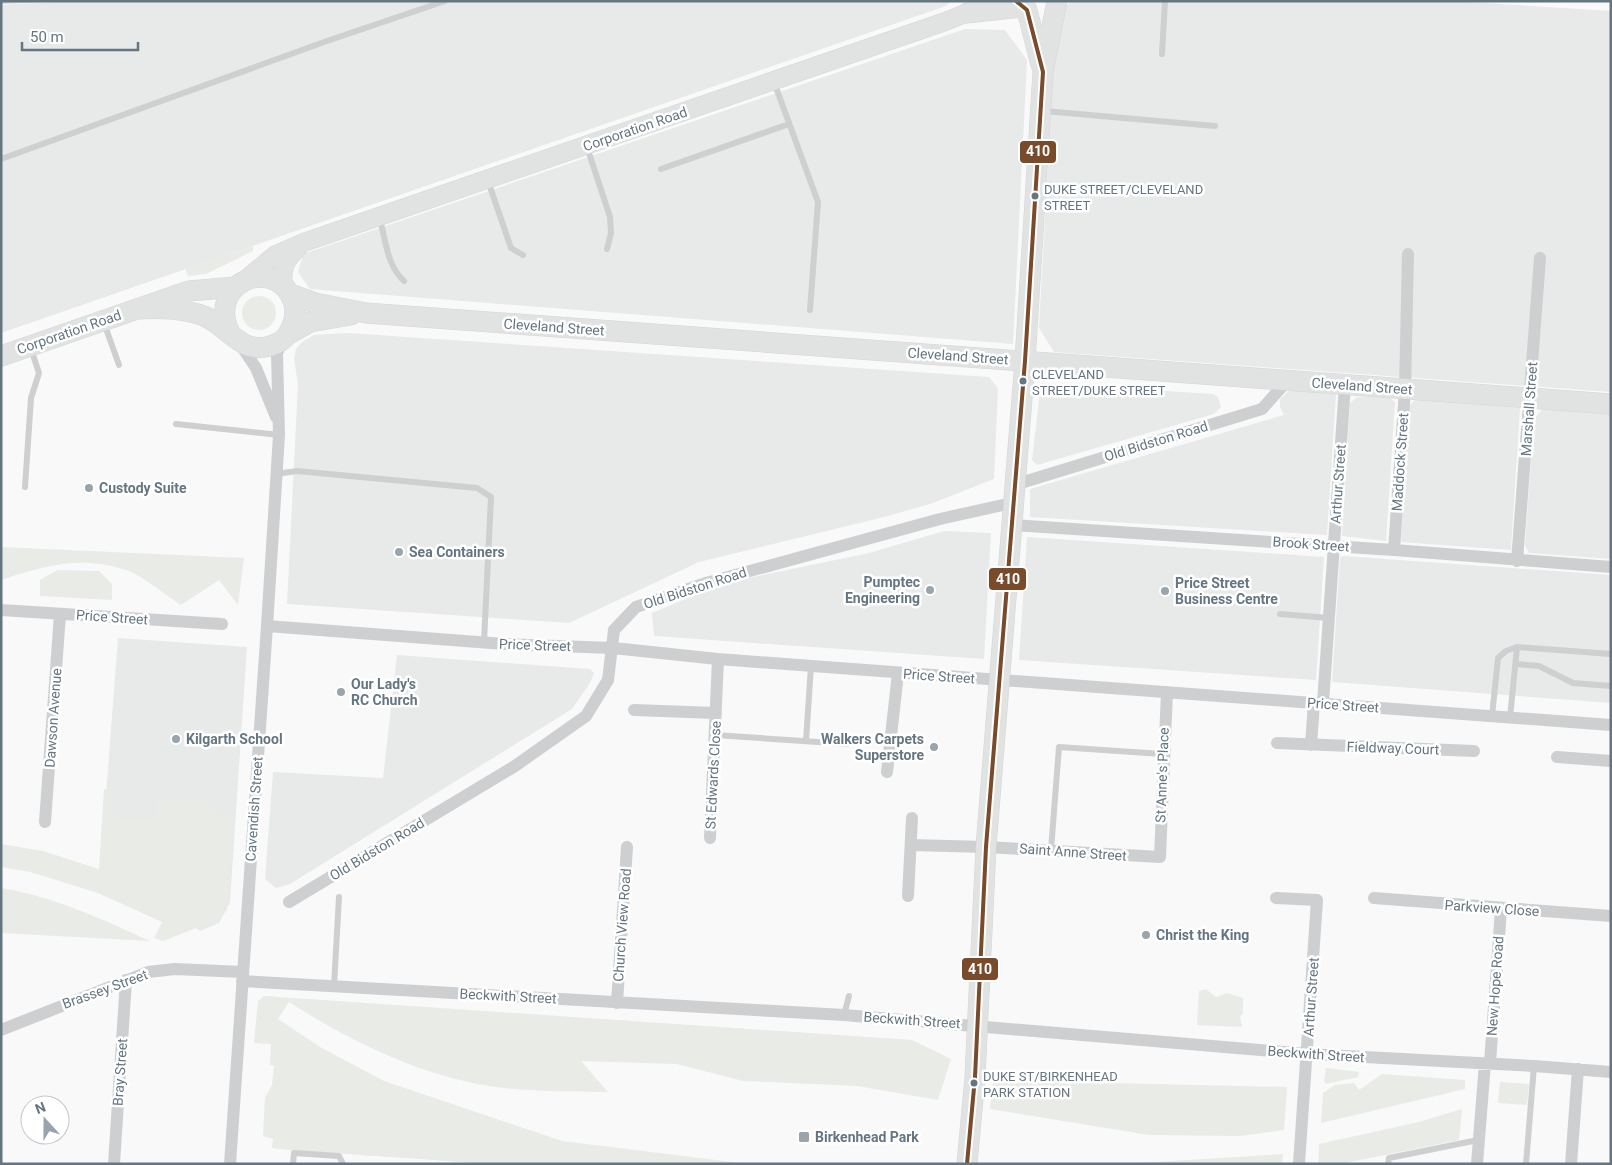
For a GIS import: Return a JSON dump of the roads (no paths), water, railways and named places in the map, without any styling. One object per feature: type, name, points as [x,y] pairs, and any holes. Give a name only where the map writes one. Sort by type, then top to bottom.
[{"type":"main road","name":"Corporation Road","points":[[964,14],[984,1]]},
{"type":"main road","points":[[1042,72],[1022,7],[1045,11],[1057,1]]},
{"type":"main road","points":[[967,1164],[975,1077],[986,846],[1024,361],[1042,72],[1057,1]]},
{"type":"main road","name":"Corporation Road","points":[[1,356],[189,291],[239,284],[275,255],[304,242],[964,14],[1022,7]]},
{"type":"main road","name":"Corporation Road","points":[[287,290],[282,274],[284,265],[304,242]]},
{"type":"main road","points":[[260,277],[268,278],[287,290],[295,315],[284,338],[264,348],[254,348],[233,337],[224,314],[225,304],[239,284],[260,277]]},
{"type":"main road","name":"Cleveland Street","points":[[287,290],[315,303],[366,313],[1611,404]]},
{"type":"main road","name":"Corporation Road","points":[[137,309],[168,308],[189,311],[212,320],[233,337]]},
{"type":"main road","name":"Cleveland Street","points":[[284,338],[310,322],[366,313]]},
{"type":"street","name":"Maddock Street","points":[[1394,550],[1405,389],[1408,254]]},
{"type":"street","name":"Marshall Street","points":[[1517,561],[1540,258]]},
{"type":"street","name":"Cavendish Street","points":[[233,337],[256,368],[278,430]]},
{"type":"street","name":"Cavendish Street","points":[[230,1164],[267,626],[278,430],[278,354],[284,338]]},
{"type":"street","name":"Old Bidston Road","points":[[289,902],[514,766],[586,716],[608,680],[614,630],[636,607],[706,583],[940,519],[1262,409],[1288,380]]},
{"type":"street","name":"Arthur Street","points":[[1319,703],[1329,618],[1345,385]]},
{"type":"street","name":"Brook Street","points":[[1011,525],[1394,550],[1611,567]]},
{"type":"street","name":"Price Street","points":[[1,610],[222,624]]},
{"type":"street","name":"Dawson Avenue","points":[[46,822],[60,614]]},
{"type":"street","name":"Price Street","points":[[267,626],[484,642],[613,648],[718,659],[898,673],[1611,725]]},
{"type":"street","name":"St Edwards Close","points":[[710,838],[718,659]]},
{"type":"street","points":[[888,772],[898,673]]},
{"type":"street","name":"St Anne's Place","points":[[1160,857],[1162,754],[1166,692]]},
{"type":"street","points":[[1312,745],[1319,703]]},
{"type":"street","name":"St Edwards Close","points":[[634,710],[716,713]]},
{"type":"street","name":"Fieldway Court","points":[[1277,743],[1474,751]]},
{"type":"street","points":[[1557,757],[1611,760]]},
{"type":"street","points":[[908,896],[912,818]]},
{"type":"street","name":"Saint Anne Street","points":[[910,845],[986,846],[1160,857]]},
{"type":"street","name":"Church View Road","points":[[617,1002],[627,847]]},
{"type":"street","name":"Arthur Street","points":[[1276,898],[1317,900],[1300,1162]]},
{"type":"street","name":"Parkview Close","points":[[1374,898],[1611,916]]},
{"type":"street","name":"New Hope Road","points":[[1477,1164],[1501,909]]},
{"type":"street","name":"Brassey Street","points":[[1,1030],[148,972],[175,969],[243,976]]},
{"type":"street","name":"Beckwith Street","points":[[243,976],[334,986],[844,1015],[1307,1054],[1487,1063],[1611,1072]]},
{"type":"street","name":"Bray Street","points":[[114,1164],[126,980]]},
{"type":"street","points":[[1571,1164],[1578,1069]]},
{"type":"lane","points":[[1,158],[327,41],[445,1]]},
{"type":"lane","points":[[1162,54],[1164,1]]},
{"type":"lane","points":[[774,81],[818,202],[810,310]]},
{"type":"lane","points":[[1040,110],[1215,126]]},
{"type":"lane","points":[[661,168],[789,124]]},
{"type":"lane","points":[[586,146],[610,217],[611,233],[606,249]]},
{"type":"lane","points":[[488,179],[511,248],[523,255]]},
{"type":"lane","points":[[379,216],[389,255],[398,275],[404,281]]},
{"type":"lane","points":[[103,320],[119,365]]},
{"type":"lane","points":[[25,486],[30,398],[39,373],[30,345]]},
{"type":"lane","points":[[176,424],[278,430]]},
{"type":"lane","points":[[276,474],[297,471],[477,488],[491,498],[484,642]]},
{"type":"lane","points":[[1280,614],[1329,618]]},
{"type":"lane","points":[[1510,718],[1517,647]]},
{"type":"lane","points":[[1492,716],[1498,658],[1506,651],[1517,647],[1611,654]]},
{"type":"lane","points":[[1516,664],[1539,666],[1573,683],[1611,686]]},
{"type":"lane","points":[[806,741],[811,666]]},
{"type":"lane","points":[[715,735],[847,744]]},
{"type":"lane","points":[[1051,850],[1059,747],[1162,754]]},
{"type":"lane","points":[[334,986],[339,897]]},
{"type":"lane","points":[[844,1015],[848,996]]},
{"type":"lane","points":[[1526,1164],[1534,1066]]},
{"type":"lane","points":[[1388,1164],[1389,1158],[1478,1140]]},
{"type":"lane","points":[[293,1164],[294,1153],[339,1156],[343,1164]]},
{"type":"place","name":"DUKE STREET/CLEVELAND STREET","points":[[1035,196]]},
{"type":"place","name":"CLEVELAND STREET/DUKE STREET","points":[[1023,381]]},
{"type":"place","name":"Custody Suite","points":[[89,488]]},
{"type":"place","name":"Sea Containers","points":[[399,552]]},
{"type":"place","name":"Pumptec Engineering","points":[[930,590]]},
{"type":"place","name":"Price Street Business Centre","points":[[1165,591]]},
{"type":"place","name":"Our Lady's RC Church","points":[[341,692]]},
{"type":"place","name":"Kilgarth School","points":[[176,739]]},
{"type":"place","name":"Walkers Carpets Superstore","points":[[934,747]]},
{"type":"place","name":"Christ the King","points":[[1146,935]]},
{"type":"place","name":"DUKE ST/BIRKENHEAD PARK STATION","points":[[974,1083]]},
{"type":"place","name":"Birkenhead Park","points":[[804,1137]]}]
